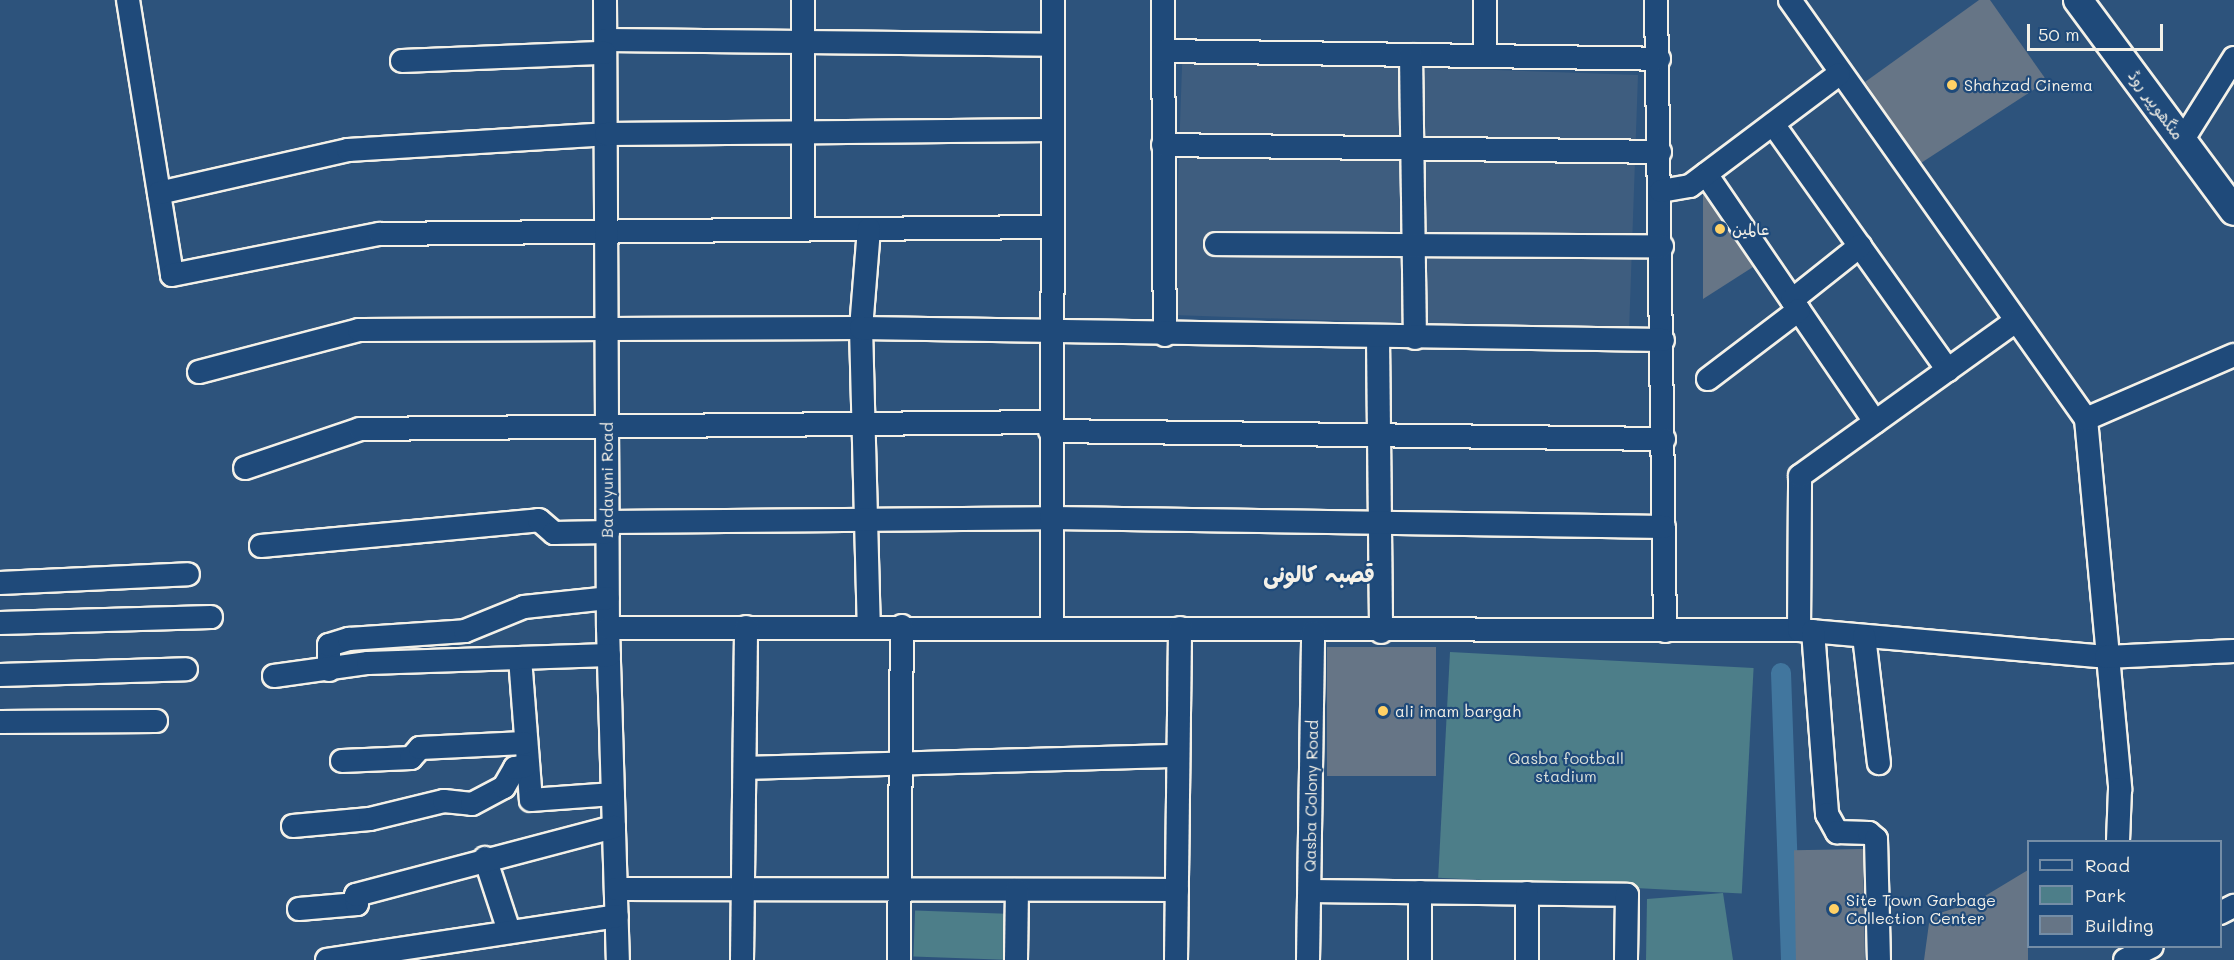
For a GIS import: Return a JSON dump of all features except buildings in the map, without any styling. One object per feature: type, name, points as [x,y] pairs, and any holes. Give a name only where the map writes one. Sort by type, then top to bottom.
[{"type":"main road","name":"منگھوپیر روڈ","points":[[2078,0],[2234,211]]},
{"type":"street","points":[[128,0],[172,275],[380,234],[1050,227]]},
{"type":"street","name":"Badayuni Road","points":[[606,0],[608,628],[618,960]]},
{"type":"street","points":[[803,0],[805,132],[803,229]]},
{"type":"street","points":[[1052,625],[1049,332],[1053,0]]},
{"type":"street","points":[[1163,0],[1165,335]]},
{"type":"street","points":[[1485,0],[1485,56]]},
{"type":"street","points":[[1790,0],[1839,74],[2014,322],[2086,418],[2106,657],[2120,789],[2118,840]]},
{"type":"street","points":[[1659,5],[1665,631]]},
{"type":"street","points":[[402,61],[606,46],[803,42],[1053,45]]},
{"type":"street","points":[[1163,51],[1659,59]]},
{"type":"street","points":[[1411,55],[1415,338]]},
{"type":"street","points":[[2182,141],[2234,58]]},
{"type":"street","points":[[1661,191],[1690,186],[1839,74]]},
{"type":"street","points":[[1773,124],[1948,370]]},
{"type":"street","points":[[159,193],[348,150],[606,134],[1052,130]]},
{"type":"street","points":[[1163,145],[1660,152]]},
{"type":"street","points":[[1706,174],[1875,422]]},
{"type":"street","points":[[869,229],[861,328],[869,627]]},
{"type":"street","points":[[1216,244],[1662,246]]},
{"type":"street","points":[[1708,379],[1860,246]]},
{"type":"street","points":[[1879,960],[1876,839],[1869,833],[1837,832],[1827,814],[1806,631],[1800,476],[2014,322]]},
{"type":"street","points":[[199,372],[359,330],[861,328],[1165,335],[1663,340]]},
{"type":"street","points":[[1378,337],[1382,632]]},
{"type":"street","points":[[2086,418],[2234,355]]},
{"type":"street","points":[[245,468],[360,429],[607,423],[1050,427],[1664,439]]},
{"type":"street","points":[[261,546],[538,520],[554,533],[608,527],[1051,518],[1664,527]]},
{"type":"street","points":[[0,583],[188,574]]},
{"type":"street","points":[[329,670],[329,645],[349,639],[465,631],[524,607],[608,598]]},
{"type":"street","points":[[0,623],[211,617]]},
{"type":"street","points":[[608,628],[1052,625],[1313,632],[1806,631],[2106,657],[2234,651]]},
{"type":"street","points":[[899,960],[902,626]]},
{"type":"street","points":[[742,960],[746,627]]},
{"type":"street","points":[[1176,960],[1180,628]]},
{"type":"street","name":"Qasba Colony Road","points":[[1308,960],[1313,632]]},
{"type":"street","points":[[1864,636],[1879,763]]},
{"type":"street","points":[[274,676],[368,663],[609,655]]},
{"type":"street","points":[[520,658],[525,754],[531,800],[613,794]]},
{"type":"street","points":[[0,675],[186,669]]},
{"type":"street","points":[[0,722],[156,721]]},
{"type":"street","points":[[342,761],[411,758],[420,748],[525,754]]},
{"type":"street","points":[[293,826],[370,819],[444,801],[472,804],[504,787],[525,754]]},
{"type":"street","points":[[745,768],[1178,756]]},
{"type":"street","points":[[299,909],[357,904],[356,895],[485,858],[614,827]]},
{"type":"street","points":[[485,858],[509,931]]},
{"type":"street","points":[[616,889],[1177,890]]},
{"type":"street","points":[[1016,960],[1017,890]]},
{"type":"street","points":[[1310,891],[1627,895],[1626,960]]},
{"type":"street","points":[[1420,892],[1420,960]]},
{"type":"street","points":[[1527,893],[1527,960]]},
{"type":"street","points":[[327,960],[617,916]]},
{"type":"street","points":[[2125,960],[2148,948]]},
{"type":"shaded area","points":[[1182,59],[1638,75],[1629,331],[1173,315]]},
{"type":"green space","name":"Qasba football stadium","points":[[1450,652],[1754,668],[1742,894],[1438,878]]},
{"type":"green space","points":[[1723,893],[1733,960],[1646,960],[1647,899]]},
{"type":"green space","points":[[915,911],[1013,914],[1011,960],[913,957]]},
{"type":"waterway","points":[[1781,673],[1791,960]]},
{"type":"place","name":"Shahzad Cinema","points":[[1952,85]]},
{"type":"place","name":"عالمین","points":[[1720,229]]},
{"type":"place","name":"ali imam bargah","points":[[1383,711]]},
{"type":"place","name":"Site Town Garbage Collection Center","points":[[1834,909]]},
{"type":"district","name":"قصبہ کالونی","points":[[1319,574]]}]
